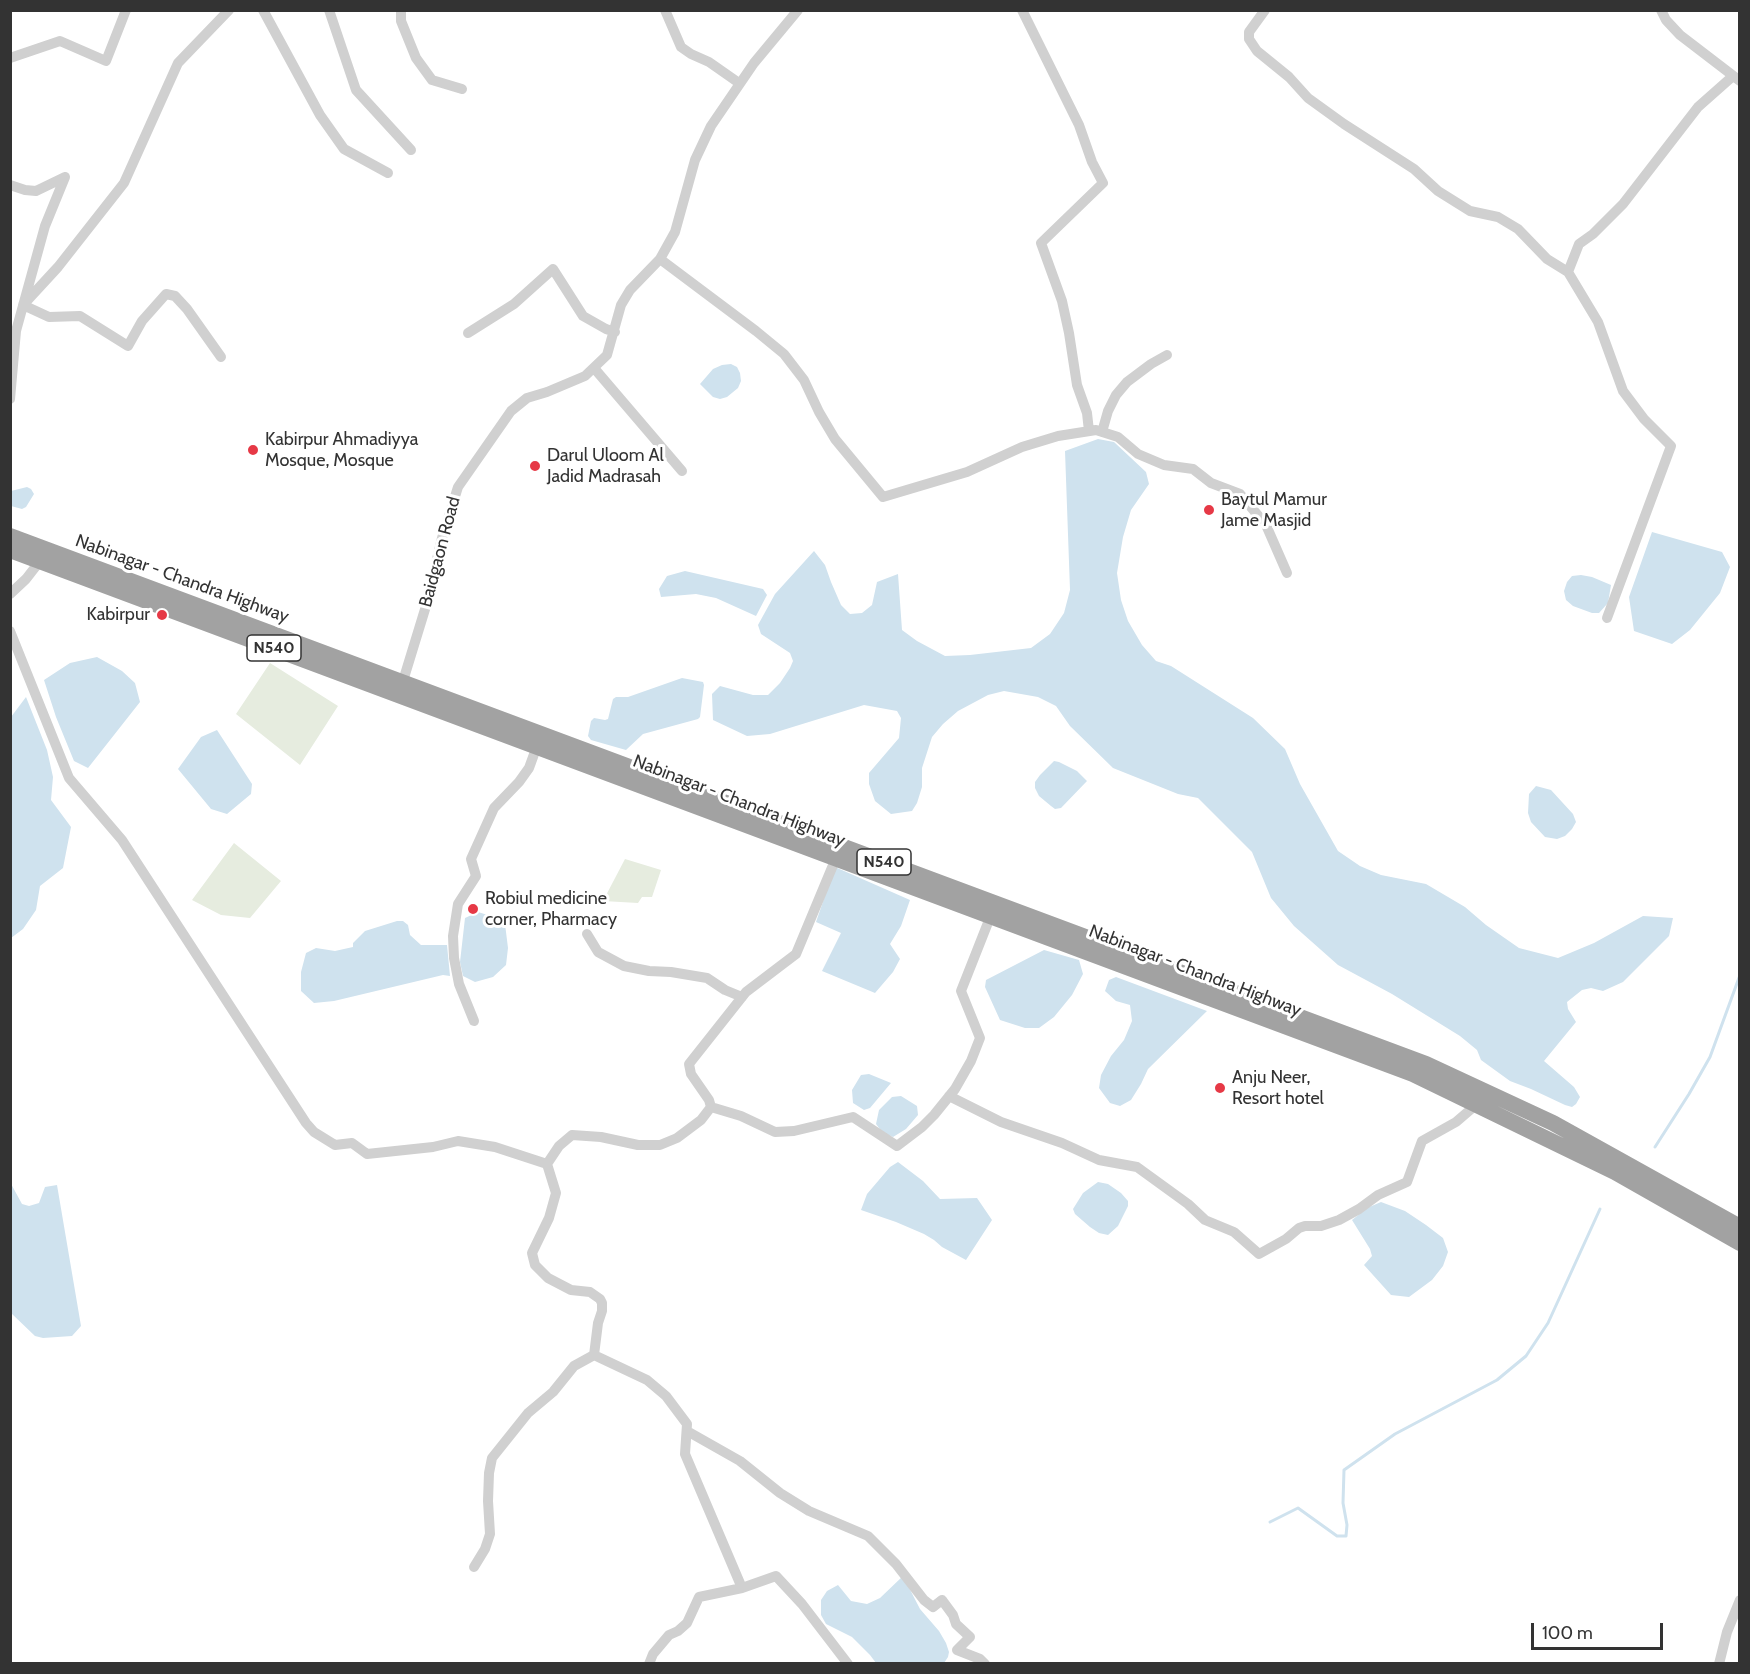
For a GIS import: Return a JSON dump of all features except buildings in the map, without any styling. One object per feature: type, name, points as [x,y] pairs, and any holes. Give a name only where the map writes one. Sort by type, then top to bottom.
[{"type":"highway","name":"Nabinagar - Chandra Highway","points":[[10,536],[1426,1064],[1553,1124],[1740,1227]]},
{"type":"highway","name":"Nabinagar - Chandra Highway","points":[[10,550],[1402,1070],[1615,1172],[1740,1243]]},
{"type":"street","points":[[10,58],[60,41],[106,61],[126,10]]},
{"type":"street","points":[[23,305],[58,267],[124,183],[178,63],[228,10]]},
{"type":"street","points":[[263,10],[320,115],[344,149],[388,173]]},
{"type":"street","points":[[329,10],[356,90],[411,150]]},
{"type":"street","points":[[401,10],[401,21],[416,58],[432,80],[462,88]]},
{"type":"street","points":[[665,10],[681,47],[709,62],[739,83]]},
{"type":"street","name":"Baidgaon Road","points":[[403,681],[458,486],[511,411],[527,398],[548,392],[585,376],[608,355],[621,305],[630,290],[660,259],[675,232],[695,160],[711,126],[739,83],[798,10]]},
{"type":"street","points":[[1022,10],[1079,125],[1092,162],[1103,183],[1041,243],[1062,301],[1077,385],[1087,413],[1089,431]]},
{"type":"street","points":[[1265,10],[1249,32],[1249,39],[1257,51],[1289,77],[1308,98],[1414,169],[1438,191],[1470,211],[1498,217],[1518,229],[1547,259],[1568,272],[1598,322],[1623,391],[1644,419],[1671,446],[1607,618]]},
{"type":"street","points":[[1568,272],[1579,244],[1593,234],[1623,204],[1698,107],[1736,79],[1680,35],[1666,20],[1661,10]]},
{"type":"street","points":[[10,185],[36,191],[65,177],[45,226],[16,331],[10,399]]},
{"type":"street","points":[[660,259],[784,354],[804,380],[835,439],[883,497],[967,472],[1022,447],[1058,436],[1096,430],[1118,436],[1138,454],[1164,465],[1193,470],[1211,483],[1240,494],[1266,525],[1287,573]]},
{"type":"street","points":[[468,333],[514,304],[553,269],[583,316],[615,332]]},
{"type":"street","points":[[23,305],[49,317],[80,316],[128,346],[142,321],[166,294],[175,296],[221,357]]},
{"type":"street","points":[[1102,432],[1108,411],[1116,395],[1127,382],[1167,355]]},
{"type":"street","points":[[594,368],[682,471]]},
{"type":"street","points":[[10,594],[40,561]]},
{"type":"street","points":[[10,631],[69,778],[122,840],[314,1132],[335,1145],[352,1143],[367,1154],[433,1147],[458,1141],[495,1147],[548,1164]]},
{"type":"street","points":[[474,1021],[459,984],[454,958],[453,936],[458,904],[476,876],[471,859],[494,808],[529,768],[537,746]]},
{"type":"street","points":[[711,1107],[709,1100],[691,1074],[689,1064],[746,992],[796,954],[836,858]]},
{"type":"street","points":[[711,1107],[741,1116],[775,1132],[794,1131],[853,1117],[897,1146],[922,1127],[949,1096],[971,1061],[980,1038],[961,991],[991,915]]},
{"type":"street","points":[[587,934],[598,952],[624,966],[707,978],[725,990],[742,997]]},
{"type":"street","points":[[949,1096],[1001,1122],[1062,1143],[1099,1160],[1137,1167],[1188,1204],[1205,1220],[1234,1232],[1259,1254],[1286,1239],[1299,1228],[1322,1226],[1339,1220],[1378,1195],[1407,1182],[1422,1141],[1456,1122],[1477,1104]]},
{"type":"street","points":[[594,1355],[602,1311],[600,1299],[590,1292],[571,1290],[548,1278],[536,1265],[532,1253],[549,1218],[556,1193],[548,1164],[559,1146],[572,1136],[602,1137],[638,1144],[660,1145],[677,1138],[701,1120],[711,1107]]},
{"type":"street","points":[[594,1355],[647,1380],[666,1396],[687,1424],[685,1454],[742,1588]]},
{"type":"street","points":[[474,1567],[485,1549],[490,1534],[488,1501],[492,1458],[528,1413],[553,1392],[574,1366],[594,1355]]},
{"type":"street","points":[[687,1431],[741,1461],[780,1492],[809,1511],[868,1536],[933,1607],[942,1600],[953,1615],[956,1624],[970,1637],[957,1650],[980,1659],[985,1664]]},
{"type":"street","points":[[649,1664],[652,1654],[669,1635],[687,1623],[699,1598],[742,1588],[776,1576],[802,1604],[848,1664]]},
{"type":"street","points":[[1719,1664],[1726,1632],[1740,1600]]},
{"type":"shaded area","points":[[270,663],[338,706],[300,765],[236,714]]},
{"type":"shaded area","points":[[234,843],[281,881],[250,918],[221,915],[192,900]]},
{"type":"shaded area","points":[[625,859],[661,870],[652,897],[642,897],[638,903],[603,901]]},
{"type":"water","points":[[731,364],[737,367],[740,373],[741,381],[738,388],[727,397],[720,399],[713,397],[700,384],[713,369]]},
{"type":"water","points":[[1098,439],[1114,442],[1146,472],[1149,484],[1131,510],[1123,537],[1117,573],[1121,600],[1128,621],[1142,645],[1156,661],[1171,666],[1253,718],[1285,749],[1300,784],[1338,851],[1360,866],[1381,875],[1426,884],[1465,907],[1519,948],[1558,958],[1594,943],[1643,916],[1673,918],[1669,936],[1623,982],[1603,991],[1591,988],[1582,990],[1567,1002],[1568,1009],[1576,1022],[1544,1061],[1574,1087],[1580,1097],[1572,1107],[1510,1081],[1481,1060],[1477,1050],[1460,1036],[1392,994],[1338,965],[1294,926],[1271,898],[1252,852],[1198,798],[1178,794],[1113,768],[1070,726],[1056,706],[1038,697],[1004,691],[988,695],[958,711],[932,737],[922,768],[922,787],[912,811],[891,814],[875,801],[869,784],[869,773],[899,738],[901,718],[897,711],[864,705],[770,734],[747,736],[713,720],[712,694],[720,686],[753,695],[768,695],[790,668],[793,661],[790,653],[761,634],[758,625],[775,594],[814,551],[825,565],[841,605],[850,614],[862,613],[872,605],[877,582],[898,574],[902,630],[917,641],[945,656],[1031,648],[1050,634],[1064,613],[1070,590],[1065,451]]},
{"type":"water","points":[[27,487],[34,494],[26,507],[22,509],[11,506],[11,491]]},
{"type":"water","points":[[1652,532],[1722,552],[1730,567],[1720,593],[1690,630],[1672,644],[1634,631],[1629,597]]},
{"type":"water","points":[[685,571],[763,589],[767,595],[756,616],[716,598],[696,594],[661,597],[659,589],[667,576]]},
{"type":"water","points":[[1581,575],[1611,585],[1608,603],[1599,613],[1592,613],[1573,606],[1566,600],[1564,591],[1567,582],[1572,576]]},
{"type":"water","points":[[97,657],[122,671],[135,683],[140,702],[88,768],[74,761],[44,680],[70,663]]},
{"type":"water","points":[[682,678],[703,682],[698,719],[643,734],[626,750],[591,740],[588,736],[591,721],[594,718],[608,719],[613,699],[616,697],[628,697]]},
{"type":"water","points":[[26,697],[47,750],[53,777],[51,800],[71,827],[63,868],[40,886],[36,910],[23,929],[11,938],[11,717]]},
{"type":"water","points":[[217,730],[252,784],[251,794],[227,814],[211,809],[178,769],[201,737]]},
{"type":"water","points":[[1054,761],[1077,771],[1087,781],[1061,808],[1055,809],[1039,796],[1035,788],[1035,782]]},
{"type":"water","points":[[1536,786],[1551,790],[1573,814],[1576,822],[1565,836],[1557,839],[1545,837],[1531,822],[1528,813],[1529,794]]},
{"type":"water","points":[[835,867],[910,900],[901,926],[890,944],[900,959],[893,972],[875,993],[822,971],[841,933],[816,922]]},
{"type":"water","points":[[478,912],[494,917],[505,924],[508,948],[506,965],[493,977],[475,982],[463,976],[460,962],[465,918]]},
{"type":"water","points":[[403,921],[408,925],[410,935],[421,945],[447,945],[450,976],[443,975],[334,1001],[314,1003],[301,991],[301,972],[306,953],[316,948],[335,951],[353,947],[353,943],[365,931]]},
{"type":"water","points":[[1044,950],[1079,960],[1083,974],[1072,995],[1054,1017],[1039,1028],[1025,1028],[1000,1020],[985,987],[986,980]]},
{"type":"water","points":[[1116,977],[1207,1011],[1148,1069],[1131,1100],[1120,1106],[1110,1103],[1099,1088],[1101,1075],[1111,1056],[1124,1040],[1132,1021],[1130,1005],[1116,1001],[1105,991],[1109,980]]},
{"type":"water","points":[[869,1074],[891,1083],[870,1108],[864,1110],[853,1103],[852,1090],[861,1075]]},
{"type":"water","points":[[901,1096],[917,1106],[918,1115],[906,1129],[893,1137],[882,1132],[876,1124],[879,1110],[892,1097]]},
{"type":"water","points":[[898,1162],[923,1181],[940,1199],[977,1198],[992,1220],[966,1260],[924,1234],[861,1210],[867,1194],[890,1167]]},
{"type":"water","points":[[10,1182],[22,1204],[29,1206],[39,1203],[45,1187],[57,1185],[81,1326],[72,1336],[43,1338],[35,1336],[11,1313]]},
{"type":"water","points":[[1098,1182],[1108,1184],[1128,1201],[1128,1206],[1118,1226],[1108,1235],[1099,1233],[1090,1227],[1075,1214],[1073,1209],[1083,1193]]},
{"type":"water","points":[[1381,1202],[1405,1211],[1426,1225],[1443,1238],[1448,1252],[1443,1266],[1432,1280],[1409,1297],[1391,1295],[1364,1265],[1372,1256],[1352,1220],[1367,1208]]},
{"type":"water","points":[[903,1576],[920,1609],[946,1643],[949,1652],[944,1663],[876,1663],[852,1637],[826,1624],[821,1615],[821,1600],[827,1591],[838,1585],[851,1601],[867,1604],[880,1598]]},
{"type":"waterway","points":[[1655,1147],[1710,1057],[1740,975]]},
{"type":"waterway","points":[[1270,1522],[1298,1508],[1337,1536],[1346,1536],[1347,1525],[1343,1503],[1344,1470],[1395,1434],[1497,1380],[1526,1356],[1548,1323],[1600,1209]]},
{"type":"place","name":"Kabirpur Ahmadiyya Mosque, Mosque","points":[[253,450]]},
{"type":"place","name":"Darul Uloom Al Jadid Madrasah","points":[[535,466]]},
{"type":"place","name":"Baytul Mamur Jame Masjid","points":[[1209,510]]},
{"type":"place","name":"Kabirpur","points":[[162,615]]},
{"type":"place","name":"Robiul medicine corner, Pharmacy","points":[[473,909]]},
{"type":"place","name":"Anju Neer, Resort hotel","points":[[1220,1088]]}]
